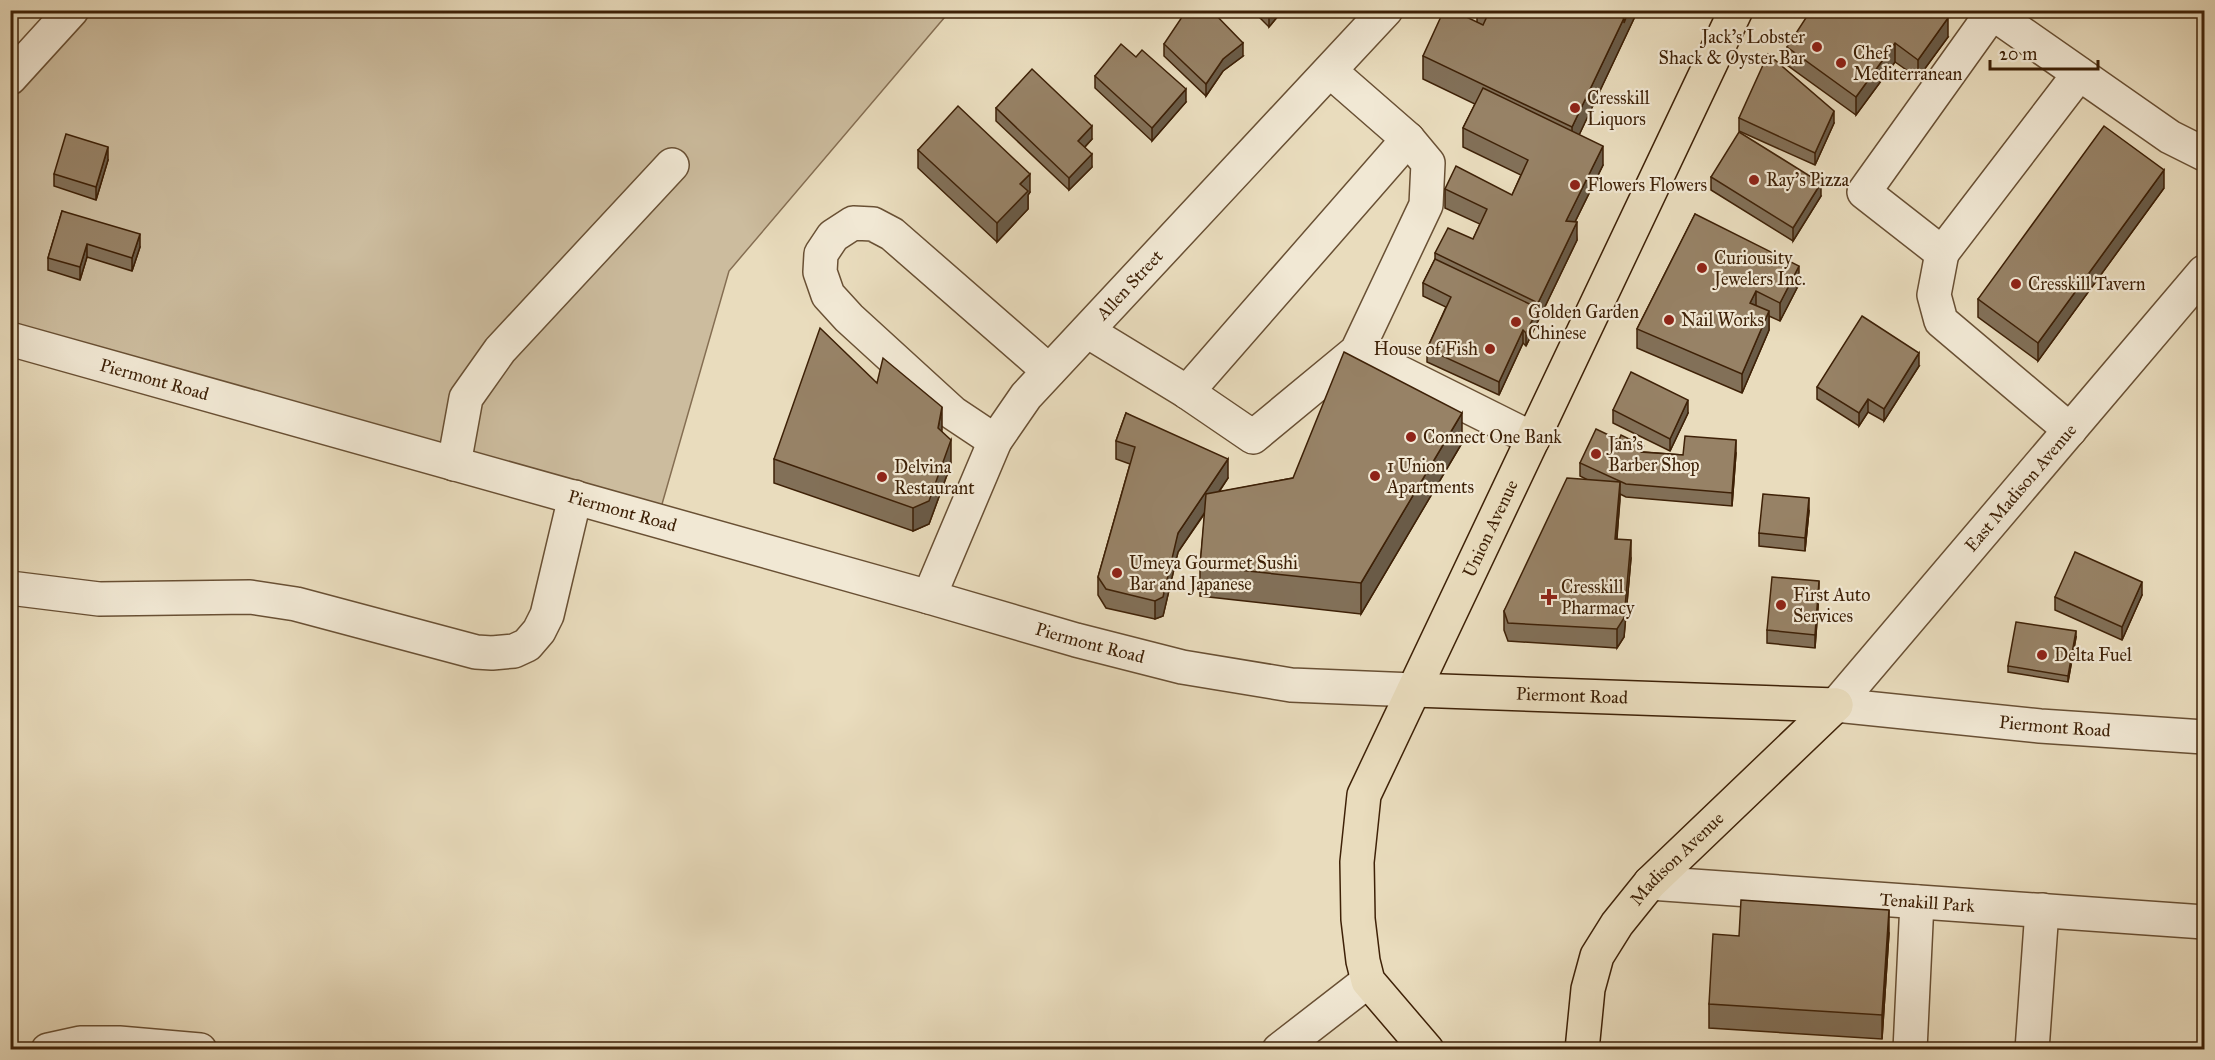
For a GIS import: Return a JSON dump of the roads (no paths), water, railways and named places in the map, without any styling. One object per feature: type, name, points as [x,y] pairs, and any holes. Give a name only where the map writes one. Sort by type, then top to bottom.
[{"type":"main road","name":"Union Avenue","points":[[1427,1050],[1368,981],[1363,961],[1358,919],[1357,862],[1364,795],[1736,10]]},
{"type":"main road","name":"Piermont Road","points":[[1414,690],[1836,705]]},
{"type":"main road","name":"Madison Avenue","points":[[1582,1050],[1588,989],[1597,956],[1617,924],[1650,883],[1836,705]]},
{"type":"street","points":[[10,78],[72,10]]},
{"type":"street","name":"Allen Street","points":[[929,597],[995,441],[1026,396],[1386,10]]},
{"type":"street","points":[[1941,253],[1864,192],[1990,12],[2170,137],[2205,154]]},
{"type":"street","points":[[1087,331],[1187,392],[1253,437],[1357,351],[1426,205],[1428,164],[1408,139],[1330,71]]},
{"type":"street","points":[[2070,430],[1941,321],[1934,295],[1941,253],[2079,74]]},
{"type":"street","points":[[1187,392],[1408,139]]},
{"type":"street","points":[[454,464],[466,398],[500,350],[672,165]]},
{"type":"street","points":[[995,441],[953,413],[828,296],[819,272],[821,254],[833,236],[853,223],[873,224],[892,234],[1049,371]]},
{"type":"street","name":"East Madison Avenue","points":[[1836,705],[2205,272]]},
{"type":"street","name":"Piermont Road","points":[[10,339],[1076,640],[1182,667],[1291,685],[1414,690]]},
{"type":"street","points":[[1357,351],[1533,439]]},
{"type":"street","points":[[10,588],[99,599],[250,597],[296,604],[476,652],[514,651],[527,645],[539,631],[547,615],[575,497]]},
{"type":"street","name":"Piermont Road","points":[[1836,705],[2040,726],[2205,737]]},
{"type":"street","name":"Tenakill Park","points":[[1650,883],[2205,922]]},
{"type":"street","points":[[1910,1050],[1917,902]]},
{"type":"street","points":[[2032,1050],[2042,910]]},
{"type":"street","points":[[1279,1050],[1368,981]]},
{"type":"street","points":[[48,1050],[80,1043],[119,1042],[200,1050]]},
{"type":"place","name":"Jack's Lobster Shack & Oyster Bar","points":[[1817,47]]},
{"type":"place","name":"Chef Mediterranean","points":[[1841,63]]},
{"type":"place","name":"Cresskill Liquors","points":[[1575,108]]},
{"type":"place","name":"Ray's Pizza","points":[[1754,180]]},
{"type":"place","name":"Flowers Flowers","points":[[1575,185]]},
{"type":"place","name":"Curiousity Jewelers Inc.","points":[[1702,268]]},
{"type":"place","name":"Cresskill Tavern","points":[[2016,284]]},
{"type":"place","name":"Nail Works","points":[[1669,320]]},
{"type":"place","name":"Golden Garden Chinese","points":[[1516,322]]},
{"type":"place","name":"House of Fish","points":[[1490,349]]},
{"type":"place","name":"Connect One Bank","points":[[1411,437]]},
{"type":"place","name":"Jan's Barber Shop","points":[[1596,454]]},
{"type":"place","name":"1 Union Apartments","points":[[1375,476]]},
{"type":"place","name":"Delvina Restaurant","points":[[882,477]]},
{"type":"place","name":"Umeya Gourmet Sushi Bar and Japanese","points":[[1117,573]]},
{"type":"place","name":"Cresskill Pharmacy","points":[[1549,597]]},
{"type":"place","name":"First Auto Services","points":[[1781,605]]},
{"type":"place","name":"Delta Fuel","points":[[2042,655]]}]
